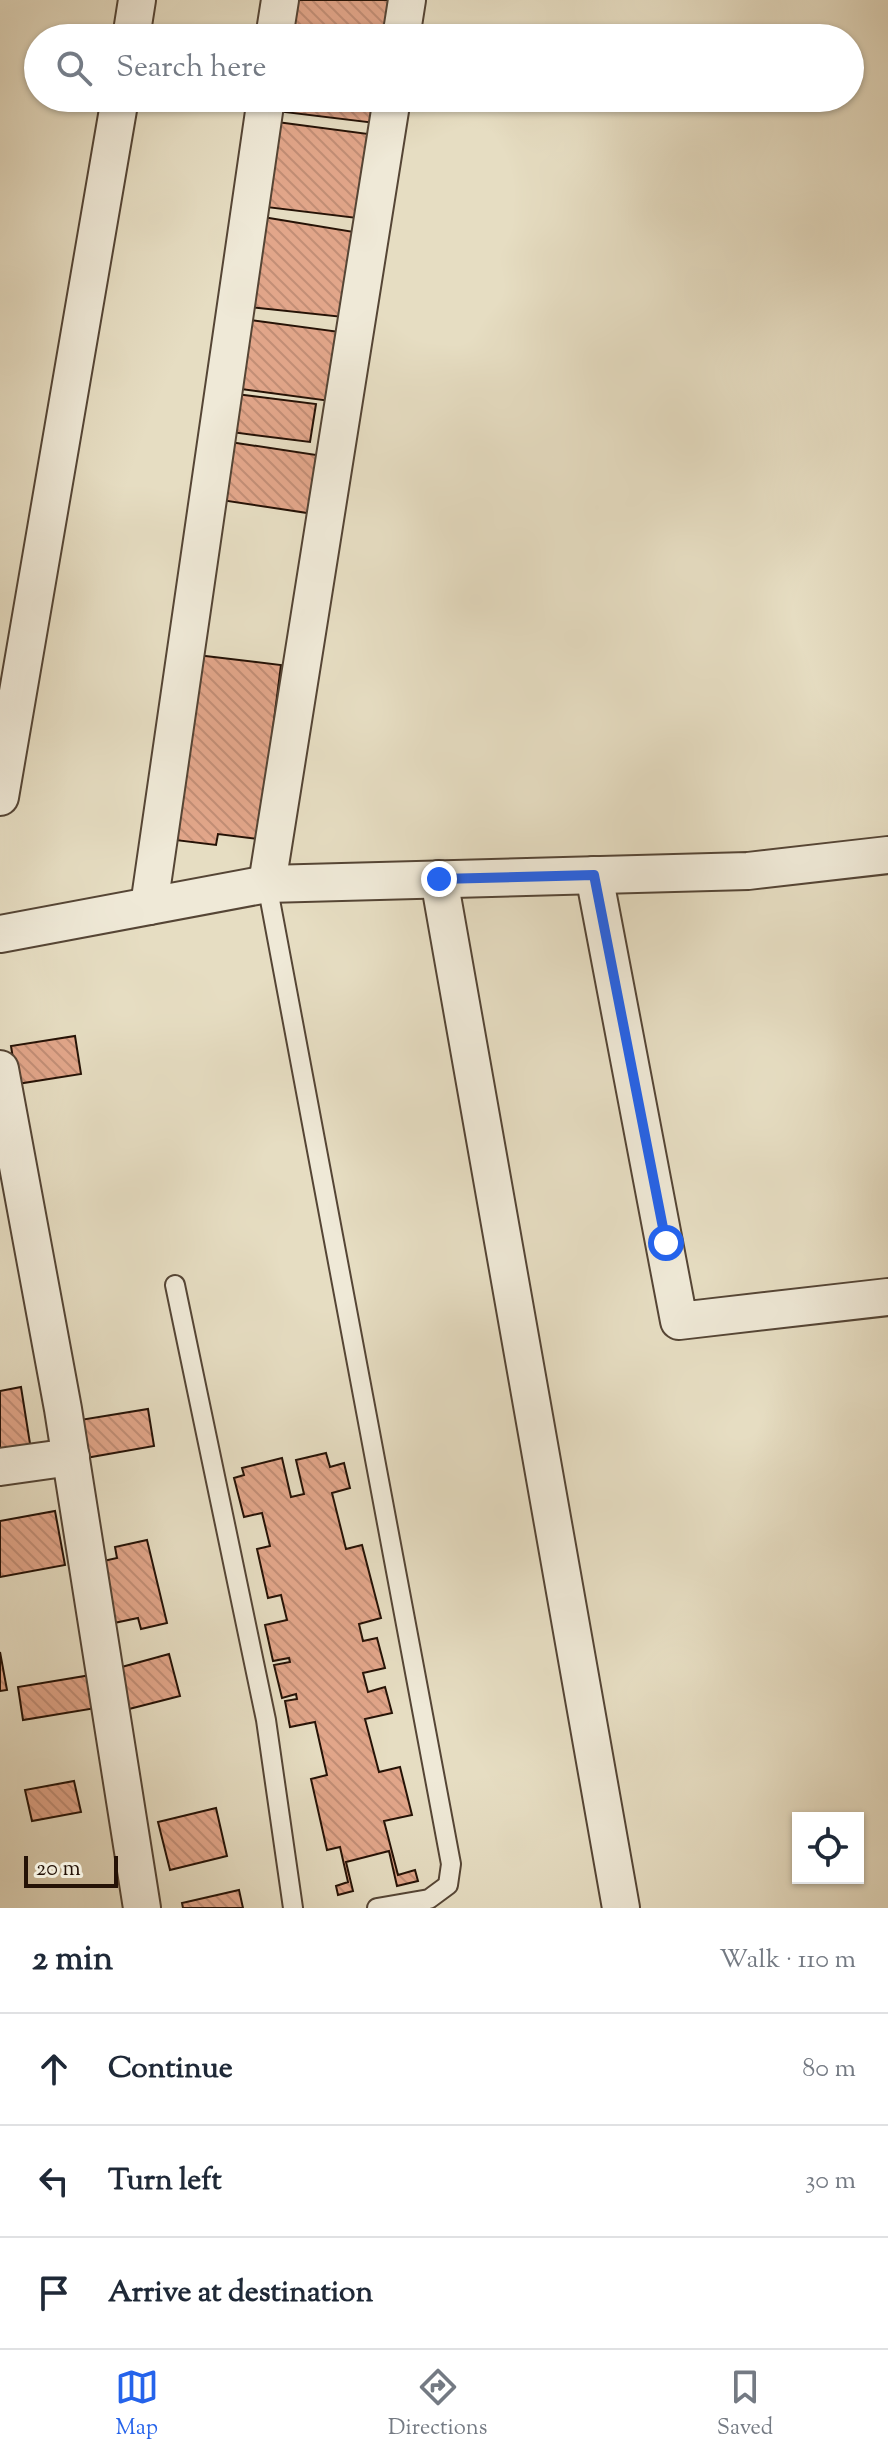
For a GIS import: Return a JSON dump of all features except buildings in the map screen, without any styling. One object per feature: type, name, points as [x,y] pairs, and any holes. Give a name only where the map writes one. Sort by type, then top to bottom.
[{"type":"street","points":[[133,24],[137,0]]},
{"type":"street","points":[[276,24],[280,0]]},
{"type":"street","points":[[403,24],[407,0]]},
{"type":"street","points":[[0,797],[118,112]]},
{"type":"street","points":[[149,906],[264,112]]},
{"type":"street","points":[[267,884],[390,112]]},
{"type":"street","points":[[0,934],[267,884],[748,871],[888,855]]},
{"type":"street","points":[[594,875],[679,1321],[888,1297]]},
{"type":"street","points":[[439,879],[621,1908]]},
{"type":"street","points":[[0,1069],[71,1457],[141,1908]]},
{"type":"street","points":[[0,1467],[71,1457]]},
{"type":"lane","points":[[267,884],[451,1864],[448,1885],[429,1899],[377,1908]]},
{"type":"lane","points":[[175,1285],[266,1720],[293,1908]]},
{"type":"route","points":[[439,879],[594,875],[666,1243]]}]
